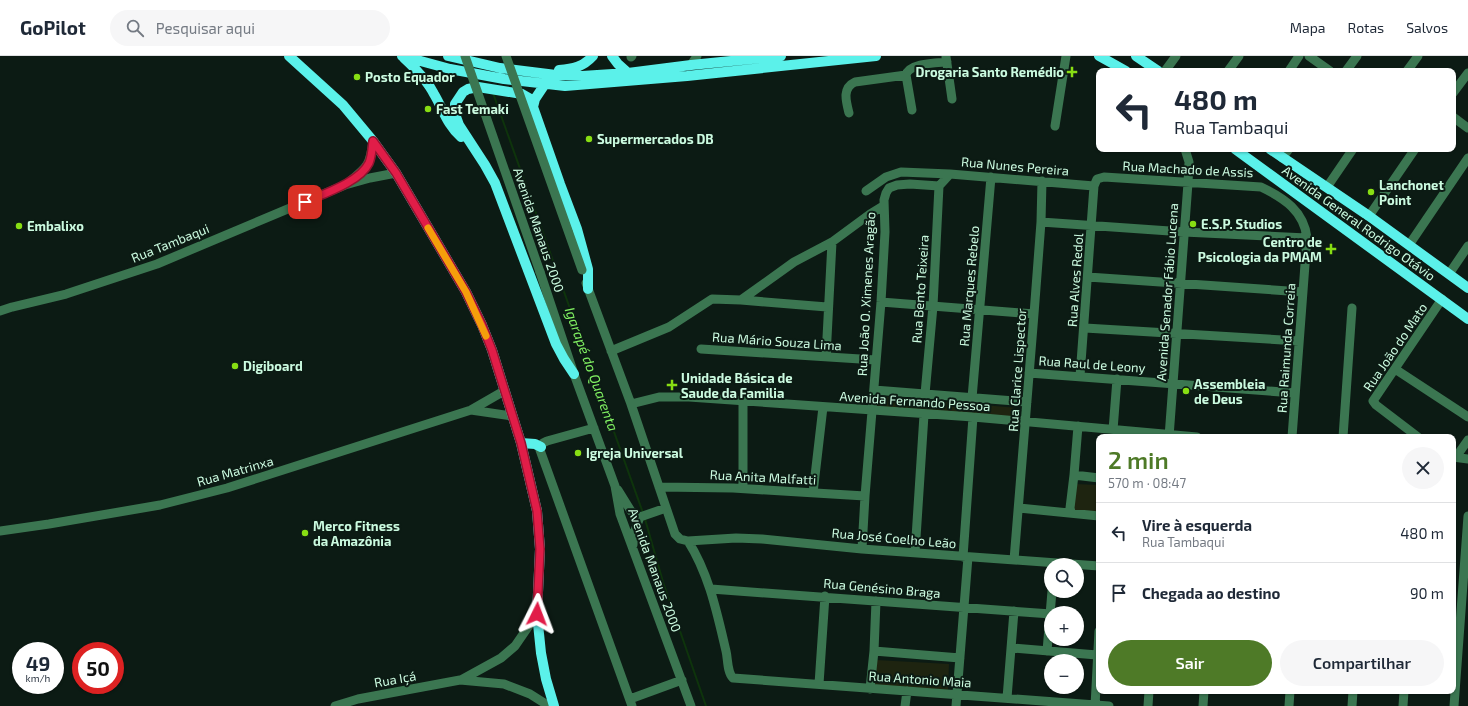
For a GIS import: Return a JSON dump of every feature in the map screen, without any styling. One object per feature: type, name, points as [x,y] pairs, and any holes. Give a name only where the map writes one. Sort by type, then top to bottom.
[{"type":"main road","points":[[289,56],[343,105],[373,141],[396,173],[466,292],[484,331],[521,443],[537,511],[540,549],[537,614],[541,653],[546,679],[554,706]]},
{"type":"main road","points":[[402,56],[450,69],[504,79],[577,86],[876,56]]},
{"type":"main road","points":[[402,56],[428,84],[444,116],[456,132],[473,147]]},
{"type":"main road","points":[[448,56],[468,59],[500,68],[582,76],[628,72],[694,60],[781,56]]},
{"type":"main road","points":[[533,72],[570,69],[586,63],[593,56]]},
{"type":"main road","points":[[612,56],[618,64],[628,72]]},
{"type":"main road","points":[[1099,56],[1120,68]]},
{"type":"main road","points":[[1136,56],[1154,68]]},
{"type":"main road","points":[[533,107],[535,99],[545,84]]},
{"type":"main road","points":[[574,374],[556,344],[494,184],[485,165],[459,125],[454,110],[455,104],[463,92],[468,89],[478,87],[527,96],[533,107],[577,229],[588,269],[588,289]]},
{"type":"main road","name":"Avenida General Rodrigo Otávio","points":[[1239,152],[1468,319]]},
{"type":"main road","name":"Avenida General Rodrigo Otávio","points":[[1274,152],[1369,216],[1468,288]]},
{"type":"main road","points":[[521,443],[535,444],[541,447]]},
{"type":"street","name":"Avenida Manaus 2000","points":[[506,56],[611,351]]},
{"type":"street","points":[[1055,126],[1066,56]]},
{"type":"street","points":[[1168,68],[1176,56]]},
{"type":"street","points":[[1230,68],[1239,56]]},
{"type":"street","points":[[1291,68],[1299,56]]},
{"type":"street","points":[[1309,56],[1326,68]]},
{"type":"street","points":[[1348,68],[1357,56]]},
{"type":"street","points":[[1412,68],[1418,56]]},
{"type":"street","name":"Avenida Manaus 2000","points":[[468,59],[574,374],[615,486],[620,514],[691,706]]},
{"type":"street","points":[[912,110],[906,75],[907,71],[911,68],[946,59],[952,99]]},
{"type":"street","points":[[1456,89],[1468,73]]},
{"type":"street","points":[[849,113],[846,90],[851,84],[855,82],[906,75]]},
{"type":"street","points":[[1460,84],[1468,89]]},
{"type":"street","points":[[1456,119],[1468,128]]},
{"type":"street","name":"Rua Tambaqui","points":[[345,185],[369,163],[373,141]]},
{"type":"street","name":"Avenida Senador Fábio Lucena","points":[[1169,434],[1188,182],[1189,162],[1186,152]]},
{"type":"street","points":[[1282,158],[1287,152]]},
{"type":"street","points":[[1326,188],[1351,152]]},
{"type":"street","points":[[1369,216],[1413,152]]},
{"type":"street","points":[[1409,245],[1468,158]]},
{"type":"street","points":[[866,191],[886,177],[901,172],[950,174]]},
{"type":"street","name":"Rua Tambaqui","points":[[0,311],[66,294],[157,264],[345,185],[376,176],[396,173]]},
{"type":"street","name":"Rua Nunes Pereira","points":[[940,186],[950,174],[1094,186]]},
{"type":"street","name":"Rua Marques Rebelo","points":[[972,398],[991,177]]},
{"type":"street","name":"Rua Machado de Assis","points":[[1094,186],[1097,179],[1104,177],[1261,187],[1283,199],[1299,215],[1306,227],[1307,238]]},
{"type":"street","name":"Rua Clarice Lispector","points":[[1014,560],[1030,373],[1041,222],[1042,181]]},
{"type":"street","name":"Rua João O. Ximenes Aragão","points":[[862,549],[881,302],[885,220],[883,206],[886,192],[889,188],[897,185],[910,184],[940,186]]},
{"type":"street","name":"Rua Bento Teixeira","points":[[925,394],[933,306],[940,186]]},
{"type":"street","name":"Rua Alves Redol","points":[[1080,376],[1085,328],[1094,186]]},
{"type":"street","points":[[741,300],[794,262],[832,242],[883,206]]},
{"type":"street","points":[[1041,222],[1184,232],[1307,238]]},
{"type":"street","name":"Rua Raimunda Correia","points":[[1292,434],[1307,238]]},
{"type":"street","points":[[826,357],[832,242]]},
{"type":"street","points":[[1449,274],[1468,246]]},
{"type":"street","points":[[1088,277],[1303,292]]},
{"type":"street","points":[[711,589],[688,541],[680,539],[675,534],[662,510],[659,487],[631,404],[611,351],[669,327],[712,299],[741,300],[828,308]]},
{"type":"street","name":"Rua João do Mato","points":[[1414,434],[1376,405],[1373,401],[1442,300]]},
{"type":"street","points":[[881,302],[1034,314]]},
{"type":"street","points":[[1343,434],[1352,308]]},
{"type":"street","points":[[1085,328],[1299,341]]},
{"type":"street","name":"Rua Mário Souza Lima","points":[[701,349],[876,360]]},
{"type":"street","points":[[1395,369],[1468,417]]},
{"type":"street","name":"Rua Raul de Leony","points":[[1030,373],[1295,393]]},
{"type":"street","points":[[1113,430],[1117,379]]},
{"type":"street","points":[[874,390],[1027,402]]},
{"type":"street","name":"Rua Matrinxa","points":[[0,531],[160,505],[227,488],[471,410],[504,391]]},
{"type":"street","name":"Avenida Fernando Pessoa","points":[[631,404],[659,398],[674,397],[924,414],[1078,426],[1150,434]]},
{"type":"street","points":[[743,401],[743,488]]},
{"type":"street","points":[[813,493],[823,407]]},
{"type":"street","name":"Rua Matrinxa","points":[[471,410],[512,416]]},
{"type":"street","points":[[915,553],[924,414]]},
{"type":"street","points":[[956,706],[973,418]]},
{"type":"street","points":[[1071,512],[1070,508],[1078,426]]},
{"type":"street","points":[[594,428],[547,441],[541,447],[541,454],[631,702],[682,680]]},
{"type":"street","points":[[1456,456],[1468,440]]},
{"type":"street","points":[[1456,457],[1468,459]]},
{"type":"street","points":[[1074,475],[1096,478]]},
{"type":"street","points":[[615,486],[631,511],[642,517]]},
{"type":"street","name":"Rua Anita Malfatti","points":[[659,487],[743,488],[865,496]]},
{"type":"street","points":[[1018,508],[1096,516]]},
{"type":"street","points":[[633,548],[634,533],[642,517],[662,510]]},
{"type":"street","points":[[1456,679],[1468,516]]},
{"type":"street","name":"Rua José Coelho Leão","points":[[688,541],[736,538],[1044,563]]},
{"type":"street","name":"Rua José Coelho Leão","points":[[1084,565],[1096,566]]},
{"type":"street","name":"Rua Genésino Braga","points":[[711,589],[825,596],[1044,613]]},
{"type":"street","name":"Rua Antonio Maia","points":[[711,589],[728,660],[730,675],[736,678],[1007,698],[1044,703],[1109,706]]},
{"type":"street","points":[[819,684],[825,596]]},
{"type":"street","points":[[870,689],[874,650],[876,601]]},
{"type":"street","points":[[1007,698],[1014,611]]},
{"type":"street","name":"Rua Içá","points":[[460,680],[501,658],[515,646],[537,614]]},
{"type":"street","points":[[1047,651],[1048,646]]},
{"type":"street","points":[[1012,648],[1096,655]]},
{"type":"street","points":[[874,650],[960,658]]},
{"type":"street","name":"Rua Içá","points":[[335,706],[358,698],[460,680],[504,684],[530,694],[549,706]]},
{"type":"street","points":[[1095,705],[1096,680]]},
{"type":"street","points":[[905,706],[906,691]]},
{"type":"street","points":[[1148,706],[1149,694]]},
{"type":"street","points":[[1203,706],[1204,694]]},
{"type":"street","points":[[1289,706],[1290,694]]},
{"type":"street","points":[[1352,706],[1353,694]]},
{"type":"street","points":[[1403,706],[1404,694]]},
{"type":"street","points":[[1454,706],[1455,694]]},
{"type":"green space","points":[[877,396],[1018,408],[1018,418],[877,408]]},
{"type":"green space","points":[[1074,484],[1096,485],[1096,512],[1073,510]]},
{"type":"green space","points":[[876,660],[949,664],[948,690],[874,686]]},
{"type":"waterway","name":"Igarapé do Quarenta","points":[[493,93],[643,513]]},
{"type":"waterway","name":"Igarapé do Quarenta","points":[[645,519],[663,582],[706,706]]},
{"type":"slow traffic","points":[[428,228],[466,292],[486,336]]},
{"type":"place","name":"Drogaria Santo Remédio","points":[[1072,72]]},
{"type":"place","name":"Posto Equador","points":[[357,77]]},
{"type":"place","name":"Fast Temaki","points":[[428,109]]},
{"type":"place","name":"Supermercados DB","points":[[589,139]]},
{"type":"place","name":"Lanchonet Point","points":[[1371,192]]},
{"type":"place","name":"E.S.P. Studios","points":[[1193,224]]},
{"type":"place","name":"Embalixo","points":[[19,226]]},
{"type":"place","name":"Centro de Psicologia da PMAM","points":[[1331,249]]},
{"type":"place","name":"Digiboard","points":[[235,366]]},
{"type":"place","name":"Unidade Básica de Saude da Familia","points":[[672,385]]},
{"type":"place","name":"Assembleia de Deus","points":[[1186,391]]},
{"type":"place","name":"Igreja Universal","points":[[578,453]]},
{"type":"place","name":"Merco Fitness da Amazônia","points":[[305,533]]},
{"type":"route","points":[[305,202],[345,185],[365,168],[369,163],[373,141],[396,173],[466,292],[492,350],[532,483],[537,511],[540,549],[537,614]]}]
